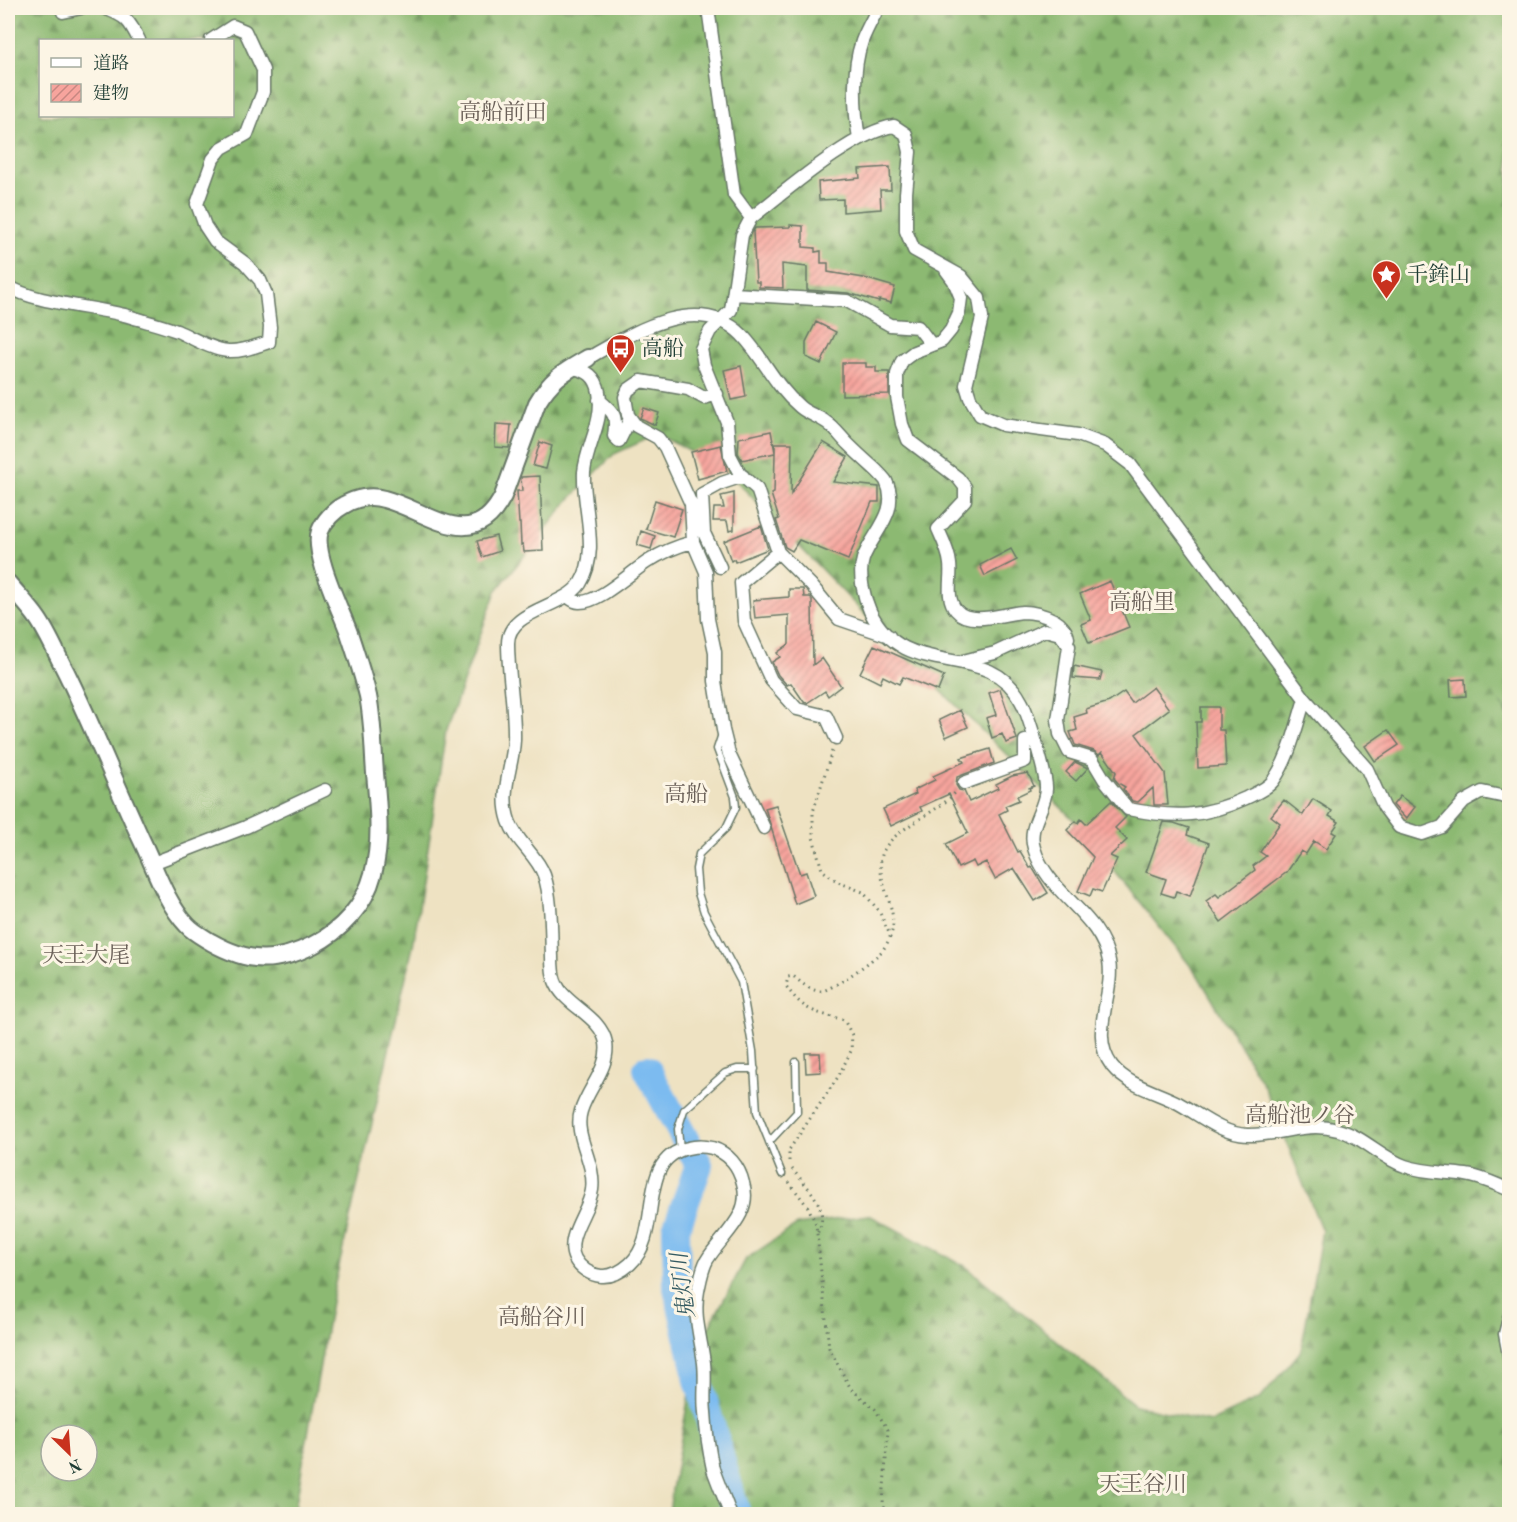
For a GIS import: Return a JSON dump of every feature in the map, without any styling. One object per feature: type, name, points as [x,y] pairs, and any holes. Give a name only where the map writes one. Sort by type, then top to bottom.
[{"type":"street","points":[[62,8],[63,12],[81,8]]},
{"type":"street","points":[[104,8],[122,15],[129,21],[138,39]]},
{"type":"street","points":[[708,8],[734,195],[751,218]]},
{"type":"street","points":[[859,138],[855,81],[861,43],[878,8]]},
{"type":"street","points":[[8,286],[13,290],[42,298],[126,315],[229,351],[269,342],[270,327],[266,294],[260,280],[244,263],[215,241],[205,225],[197,204],[213,159],[222,148],[247,134],[263,92],[263,70],[245,31],[233,26],[213,39]]},
{"type":"street","points":[[889,636],[838,619],[811,585],[778,552],[757,489],[743,476],[730,455],[727,422],[704,364],[701,349],[710,331],[731,310],[742,235],[751,218],[859,138],[881,128],[894,126],[906,134],[910,152],[906,193],[906,231],[914,250],[961,276],[980,298],[982,318],[966,385],[970,398],[980,415],[1003,425],[1078,435],[1105,445],[1130,464],[1305,699],[1367,769],[1384,807],[1399,827],[1422,834],[1442,827],[1464,802],[1482,792],[1509,798]]},
{"type":"street","points":[[944,267],[954,281],[961,298],[959,313],[951,330],[942,341],[914,352],[902,361],[897,374],[897,397],[902,424],[908,440],[958,478],[965,487],[965,500],[938,529],[950,564],[950,597],[956,610],[969,618],[1022,612],[1043,614],[1059,623],[1067,634],[1069,646],[1058,720],[1060,734],[1069,752],[1092,759],[1109,786],[1128,809],[1161,815],[1205,814],[1224,808],[1271,784],[1285,761],[1305,699]]},
{"type":"street","points":[[734,294],[847,301],[890,325],[918,327],[931,344]]},
{"type":"street","points":[[8,583],[38,620],[50,641],[81,702],[173,907],[188,926],[226,951],[246,957],[261,960],[279,958],[299,951],[332,934],[357,907],[373,875],[380,823],[368,698],[350,634],[321,557],[318,542],[321,530],[328,518],[341,507],[366,498],[383,499],[453,527],[470,526],[480,522],[498,507],[537,403],[558,376],[632,333],[665,320],[692,316],[722,320],[740,333],[789,398],[806,412],[828,422],[858,455],[886,479],[889,510],[863,559],[862,576],[866,602],[874,620],[903,647],[923,656],[988,669],[1014,689],[1024,705],[1047,787],[1032,833],[1034,848],[1053,884],[1095,928],[1105,946],[1110,964],[1101,1033],[1105,1052],[1113,1067],[1128,1079],[1176,1101],[1227,1131],[1242,1135],[1259,1135],[1301,1126],[1340,1130],[1363,1140],[1404,1166],[1471,1176],[1509,1190]]},
{"type":"street","points":[[594,355],[594,378],[599,390],[598,426],[584,469],[590,546],[588,565],[575,590],[518,621],[508,634],[514,709],[514,746],[507,775],[506,803],[509,821],[517,837],[536,860],[545,876],[553,977],[561,992],[599,1027],[606,1042],[604,1063],[580,1112],[579,1128],[592,1170],[593,1185],[590,1203],[574,1236],[573,1251],[577,1262],[586,1271],[598,1276],[611,1275],[624,1269],[637,1257],[645,1242],[657,1171],[666,1158],[680,1150],[696,1146],[713,1149],[730,1157],[744,1184],[745,1202],[738,1220],[705,1263],[694,1310],[703,1356],[704,1409],[713,1468],[730,1515]]},
{"type":"street","points":[[572,368],[585,370],[594,378]]},
{"type":"street","points":[[717,394],[704,398],[688,389],[641,381],[628,390],[624,397],[630,419],[636,426],[658,438],[672,459],[690,504],[693,542],[706,572],[708,619],[723,730],[729,754],[764,828]]},
{"type":"street","points":[[599,400],[611,410],[616,421],[614,436],[619,441],[630,419]]},
{"type":"street","points":[[720,567],[704,533],[702,494],[722,483],[743,476]]},
{"type":"street","points":[[567,596],[582,603],[612,589],[647,562],[678,545],[693,542]]},
{"type":"street","points":[[778,552],[741,583],[744,621],[771,680],[797,709],[826,716],[836,738]]},
{"type":"street","points":[[959,662],[995,653],[1045,630],[1060,634],[1069,646]]},
{"type":"street","points":[[964,783],[1025,761],[1025,741],[1034,739]]},
{"type":"street","points":[[153,862],[246,827],[325,790]]},
{"type":"street","points":[[1509,1315],[1505,1334],[1509,1360]]},
{"type":"lane","points":[[723,730],[717,749],[735,797],[736,807],[726,828],[699,854],[696,869],[698,893],[704,912],[741,982],[755,1069],[757,1112],[782,1174]]},
{"type":"lane","points":[[769,1142],[797,1112],[796,1062]]},
{"type":"lane","points":[[680,1150],[678,1129],[684,1110],[725,1073],[737,1069],[755,1069]]},
{"type":"path","points":[[836,738],[813,812],[813,837],[822,870],[838,882],[863,892],[879,911],[890,937]]},
{"type":"path","points":[[816,1235],[822,1226],[822,1210],[789,1164],[789,1150],[838,1077],[851,1051],[852,1035],[844,1020],[810,1011],[795,999],[786,986],[788,977],[794,976],[808,988],[823,991],[881,952],[890,937],[893,922],[881,874],[883,851],[892,838],[946,803],[964,783]]},
{"type":"path","points":[[782,1174],[808,1207],[816,1224],[829,1348],[851,1389],[875,1409],[888,1430],[883,1503],[886,1515]]},
{"type":"green space","points":[[8,8],[1509,8],[1509,713],[1501,703],[1510,717],[1509,1514],[669,1514],[697,1349],[746,1259],[797,1225],[869,1215],[965,1266],[1135,1405],[1210,1422],[1261,1398],[1301,1351],[1322,1231],[1264,1086],[1197,974],[1072,818],[896,647],[728,472],[658,434],[614,454],[569,500],[496,591],[446,730],[413,946],[332,1296],[294,1514],[8,1514]]},
{"type":"building","points":[[890,167],[891,190],[880,190],[881,209],[843,212],[843,199],[819,200],[818,182],[860,178],[859,169]]},
{"type":"building","points":[[790,225],[803,226],[803,247],[815,248],[815,252],[821,251],[821,263],[828,263],[828,272],[864,278],[895,287],[891,303],[848,293],[807,290],[807,267],[782,264],[783,288],[759,287],[759,282],[756,282],[753,232],[755,228],[790,227]]},
{"type":"building","points":[[816,322],[836,332],[821,364],[806,357],[806,342]]},
{"type":"building","points":[[842,363],[866,363],[866,367],[876,367],[876,372],[889,372],[889,394],[842,395]]},
{"type":"building","points":[[741,366],[746,397],[731,400],[724,370]]},
{"type":"building","points":[[644,408],[659,413],[655,425],[640,418]]},
{"type":"building","points":[[496,424],[511,425],[509,448],[495,447]]},
{"type":"building","points":[[771,431],[775,452],[775,443],[792,443],[791,494],[823,442],[848,457],[833,482],[879,487],[879,502],[872,502],[848,560],[799,540],[792,551],[785,547],[776,520],[779,519],[771,494],[774,493],[775,453],[742,460],[738,453],[739,438]]},
{"type":"building","points":[[540,442],[552,446],[546,469],[533,466]]},
{"type":"building","points":[[721,445],[727,471],[698,479],[691,452]]},
{"type":"building","points":[[540,476],[543,551],[524,552],[523,544],[521,545],[517,491],[522,491],[521,477]]},
{"type":"building","points":[[734,493],[734,530],[729,531],[727,521],[713,521],[714,508],[724,508],[721,496]]},
{"type":"building","points":[[655,500],[682,509],[673,537],[646,529]]},
{"type":"building","points":[[761,526],[768,549],[735,562],[734,559],[731,561],[724,541]]},
{"type":"building","points":[[641,531],[655,536],[651,549],[637,545]]},
{"type":"building","points":[[496,536],[500,551],[482,557],[477,541]]},
{"type":"building","points":[[1011,549],[1017,560],[985,576],[980,565]]},
{"type":"building","points":[[1110,581],[1129,627],[1089,643],[1081,624],[1091,620],[1080,594]]},
{"type":"building","points":[[789,589],[803,589],[804,597],[810,597],[812,600],[813,665],[822,658],[841,686],[828,696],[825,691],[807,703],[791,683],[787,685],[778,675],[772,662],[780,657],[777,653],[789,644],[789,615],[755,618],[753,600],[789,597]]},
{"type":"building","points":[[874,645],[944,676],[938,691],[903,677],[899,684],[883,676],[880,683],[860,673]]},
{"type":"building","points":[[1074,666],[1102,672],[1100,680],[1073,678]]},
{"type":"building","points":[[1465,679],[1466,696],[1451,697],[1450,680]]},
{"type":"building","points":[[1153,687],[1169,709],[1136,734],[1165,773],[1168,805],[1154,805],[1153,788],[1138,802],[1132,801],[1123,789],[1125,787],[1114,778],[1116,772],[1102,752],[1099,755],[1075,745],[1070,732],[1077,730],[1074,717],[1087,713],[1086,709],[1109,702],[1124,692],[1132,703]]},
{"type":"building","points":[[1000,689],[1017,739],[1006,743],[1002,734],[992,738],[986,718],[996,715],[989,693]]},
{"type":"building","points":[[1201,707],[1219,707],[1219,730],[1224,730],[1226,766],[1198,768],[1196,722],[1201,722]]},
{"type":"building","points":[[960,710],[968,727],[946,737],[939,720]]},
{"type":"building","points":[[1388,730],[1399,745],[1375,761],[1365,746]]},
{"type":"building","points":[[990,749],[994,763],[957,777],[956,785],[959,790],[964,791],[969,802],[998,788],[996,784],[1012,776],[1028,773],[1034,786],[1017,796],[1019,800],[1005,806],[1007,810],[999,814],[1018,852],[1020,851],[1030,868],[1032,867],[1048,893],[1035,901],[1014,868],[995,879],[986,862],[976,867],[973,861],[958,868],[946,844],[968,833],[949,794],[920,807],[922,811],[891,826],[883,809],[916,794],[914,790],[935,780],[933,776],[964,762],[961,758]]},
{"type":"building","points":[[1075,762],[1088,768],[1076,781],[1066,772]]},
{"type":"building","points":[[1400,796],[1415,807],[1406,819],[1393,805]]},
{"type":"building","points":[[1313,799],[1332,811],[1329,816],[1339,822],[1332,832],[1336,834],[1326,849],[1314,841],[1306,854],[1301,851],[1287,872],[1221,922],[1206,901],[1216,894],[1219,897],[1255,870],[1253,866],[1266,856],[1260,852],[1280,823],[1271,816],[1284,800],[1303,815]]},
{"type":"building","points":[[1111,801],[1126,817],[1115,828],[1127,840],[1110,856],[1117,859],[1102,892],[1093,889],[1090,896],[1078,891],[1093,857],[1067,830],[1081,819],[1086,824]]},
{"type":"building","points":[[776,805],[800,874],[806,872],[814,896],[795,904],[765,808]]},
{"type":"building","points":[[1164,822],[1189,828],[1187,835],[1209,843],[1190,896],[1176,891],[1174,897],[1161,893],[1166,879],[1146,872]]},
{"type":"building","points":[[805,1053],[820,1053],[821,1072],[806,1073]]},
{"type":"waterway","name":"鬼灯川","points":[[647,1069],[699,1165],[676,1229],[677,1288],[698,1380],[737,1514]]},
{"type":"place","name":"千鉾山","points":[[1386,300]]},
{"type":"place","name":"高船","points":[[621,374]]},
{"type":"district","name":"高船前田","points":[[503,111]]},
{"type":"district","name":"高船里","points":[[1142,601]]},
{"type":"district","name":"高船","points":[[686,793]]},
{"type":"district","name":"天王大尾","points":[[86,954]]},
{"type":"district","name":"高船池ノ谷","points":[[1300,1114]]},
{"type":"district","name":"高船谷川","points":[[542,1316]]},
{"type":"district","name":"天王谷川","points":[[1143,1483]]}]
